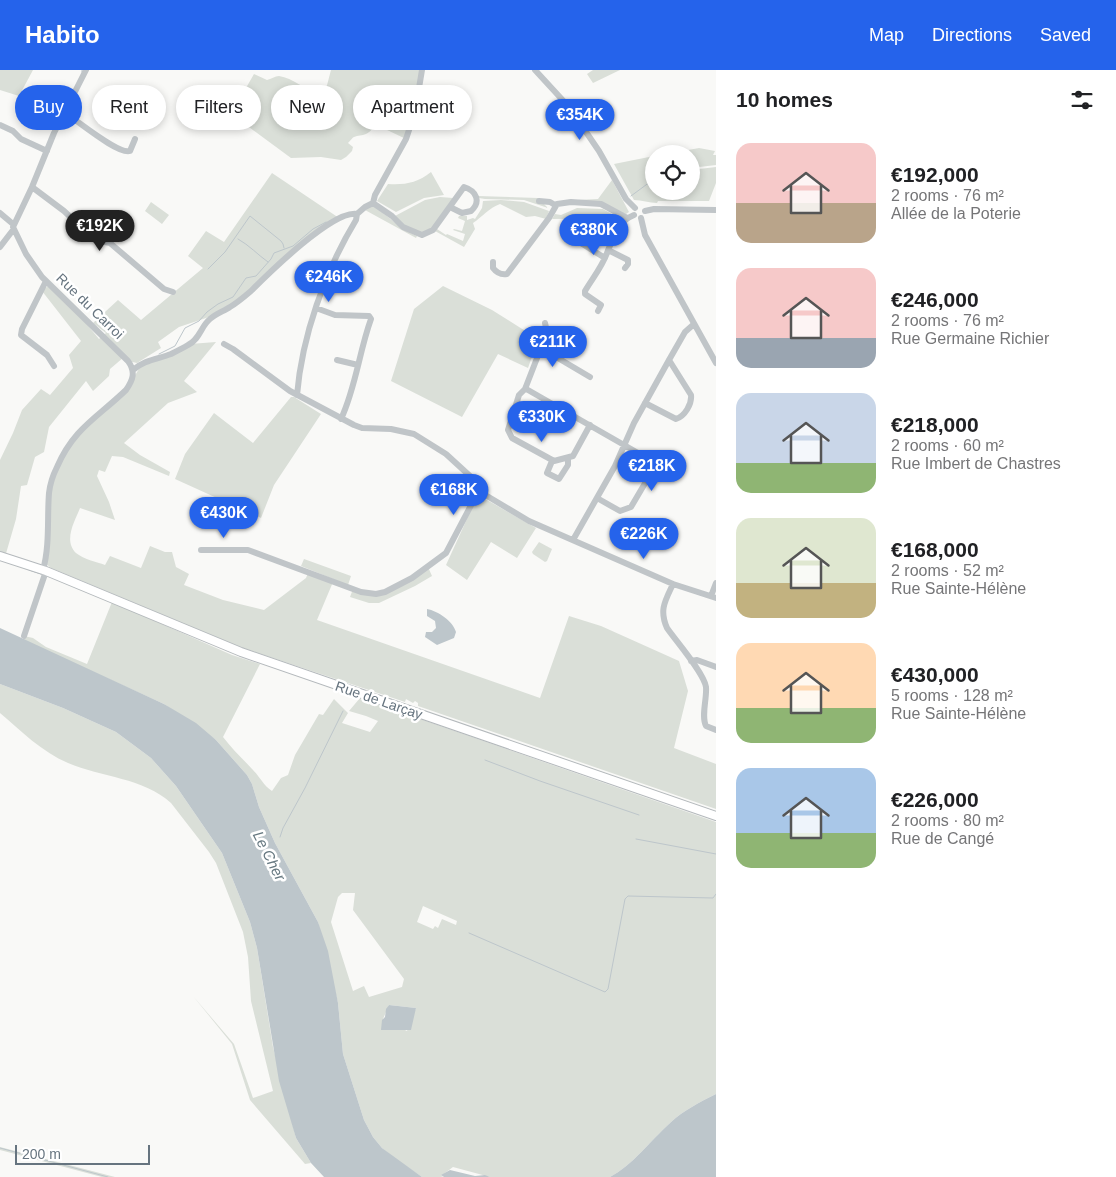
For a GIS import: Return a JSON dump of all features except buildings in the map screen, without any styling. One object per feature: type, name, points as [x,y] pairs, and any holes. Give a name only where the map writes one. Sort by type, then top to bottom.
[{"type":"main road","name":"Rue de Larçay","points":[[3,557],[45,570],[240,652],[716,816]]},
{"type":"street","points":[[78,85],[86,70]]},
{"type":"street","points":[[24,636],[45,570],[50,487],[65,451],[78,432],[126,390],[132,380],[133,370],[152,359],[172,354],[190,344],[211,318],[245,296],[278,264],[307,241],[339,218],[357,214],[373,203],[375,195],[406,139],[415,112],[422,70]]},
{"type":"street","points":[[535,70],[569,107],[599,151],[626,199],[632,214]]},
{"type":"street","points":[[0,125],[13,131],[21,140],[47,151]]},
{"type":"street","points":[[82,125],[124,152],[130,151],[135,140]]},
{"type":"street","points":[[0,247],[13,227],[56,130]]},
{"type":"street","points":[[32,187],[95,240],[110,242],[164,289],[173,292]]},
{"type":"street","points":[[373,203],[392,216],[403,227],[422,235],[433,230],[464,187],[471,189],[476,195],[476,204],[471,211],[460,213],[450,207]]},
{"type":"street","points":[[539,200],[555,205]]},
{"type":"street","points":[[493,262],[493,268],[497,272],[504,275],[508,273],[549,218],[555,205],[561,202],[601,204],[641,218]]},
{"type":"street","points":[[598,311],[601,305],[582,296],[604,258],[613,235],[641,206],[645,211]]},
{"type":"street","points":[[645,211],[654,209],[716,210]]},
{"type":"street","points":[[645,211],[641,218],[645,235],[716,363]]},
{"type":"street","name":"Rue du Carroi","points":[[0,213],[13,227],[34,266],[46,281],[124,357],[133,370]]},
{"type":"street","points":[[297,394],[300,366],[316,308],[335,260],[356,220],[357,214]]},
{"type":"street","points":[[576,240],[604,258]]},
{"type":"street","points":[[608,250],[628,260],[626,268]]},
{"type":"street","points":[[46,281],[22,329],[21,335],[47,355],[54,366]]},
{"type":"street","points":[[316,308],[335,314],[369,316],[371,319],[362,344],[354,386],[341,419]]},
{"type":"street","points":[[527,390],[539,353],[544,350],[547,332],[545,323]]},
{"type":"street","points":[[573,540],[615,466],[634,423],[669,360],[685,332],[694,324]]},
{"type":"street","points":[[224,344],[283,387],[341,419],[362,428],[405,431],[420,437],[446,454],[470,476],[479,490],[529,521],[673,584],[713,597],[716,583]]},
{"type":"street","points":[[544,350],[590,377]]},
{"type":"street","points":[[337,360],[358,365]]},
{"type":"street","points":[[646,403],[676,419],[684,415],[692,401],[691,395],[669,360]]},
{"type":"street","points":[[590,426],[572,456],[556,461],[552,461],[508,434],[519,395],[521,391],[527,390],[652,460],[654,468],[630,508],[620,511],[597,498]]},
{"type":"street","points":[[552,461],[547,473],[558,479],[568,465],[568,458]]},
{"type":"street","points":[[202,550],[248,550],[361,592],[380,594],[412,578],[446,553],[479,490]]},
{"type":"street","points":[[673,584],[662,611],[663,619],[706,686],[704,721],[712,729]]},
{"type":"street","points":[[690,660],[697,660],[716,667]]},
{"type":"shaded area","points":[[0,70],[33,70],[25,85],[15,85],[15,95],[0,90]]},
{"type":"shaded area","points":[[331,70],[422,70],[419,85],[353,85],[353,130],[371,130],[364,135],[353,137],[348,143],[353,147],[352,151],[341,160],[321,157],[291,158],[253,130],[261,130],[261,85],[248,85],[254,74],[267,80],[278,76],[284,77],[301,85],[271,85],[271,130],[343,130],[343,85],[327,85]]},
{"type":"shaded area","points":[[593,70],[620,70],[593,83],[587,74]]},
{"type":"shaded area","points":[[387,130],[408,130],[406,139]]},
{"type":"shaded area","points":[[700,148],[715,151],[713,155],[716,155],[716,165],[700,167]]},
{"type":"shaded area","points":[[645,158],[645,200],[700,200],[700,169],[716,167],[716,183],[709,201],[658,201],[657,203],[634,200],[614,164]]},
{"type":"shaded area","points":[[431,172],[444,195],[424,198],[396,212],[377,201],[388,184],[411,183]]},
{"type":"shaded area","points":[[272,173],[339,218],[307,241],[245,296],[218,314],[179,327],[158,342],[161,348],[137,363],[128,361],[124,357],[110,369],[109,376],[93,391],[86,381],[49,427],[44,452],[35,457],[27,485],[21,486],[16,519],[5,557],[0,556],[0,460],[22,410],[41,389],[50,395],[73,368],[69,355],[81,341],[42,291],[48,286],[75,310],[99,339],[106,333],[93,323],[118,300],[141,320],[203,268],[188,256],[206,231],[224,242]]},
{"type":"shaded area","points":[[612,180],[629,212],[626,214],[577,200],[598,199]]},
{"type":"shaded area","points":[[478,196],[538,198],[548,208],[524,200],[485,199]]},
{"type":"shaded area","points":[[440,197],[453,198],[432,229],[421,233],[403,226],[395,216],[425,200]]},
{"type":"shaded area","points":[[483,201],[524,202],[549,211],[546,219],[535,216],[526,217],[500,204],[473,223],[475,229],[464,247],[435,231],[437,229],[446,235],[463,241],[465,234],[453,230],[462,231],[465,221],[458,218],[459,216],[467,216],[467,220],[475,219],[482,208]]},
{"type":"shaded area","points":[[151,202],[169,215],[162,224],[145,211]]},
{"type":"shaded area","points":[[372,205],[405,230],[417,236],[416,238],[365,210]]},
{"type":"shaded area","points":[[577,208],[603,209],[619,218],[552,219],[555,214],[561,215]]},
{"type":"shaded area","points":[[443,286],[492,310],[538,339],[528,368],[498,354],[462,417],[391,381],[414,309]]},
{"type":"shaded area","points":[[216,342],[184,381],[197,392],[168,403],[124,443],[140,455],[170,472],[169,476],[123,457],[112,456],[105,472],[99,470],[97,476],[115,520],[80,508],[70,536],[72,548],[76,553],[86,559],[105,565],[110,556],[141,568],[150,546],[165,552],[172,552],[176,567],[189,574],[184,585],[223,600],[264,610],[306,578],[308,573],[333,582],[317,620],[540,698],[569,616],[601,626],[679,661],[688,691],[674,748],[716,764],[716,809],[418,706],[418,703],[415,701],[413,703],[406,699],[405,702],[240,647],[51,568],[45,563],[50,487],[69,444],[128,387],[142,364],[190,344]]},
{"type":"shaded area","points":[[291,397],[321,414],[274,485],[261,518],[175,479],[185,454],[214,413],[253,443]]},
{"type":"shaded area","points":[[480,496],[536,528],[517,558],[491,542],[467,580],[446,565],[477,497]]},
{"type":"shaded area","points":[[539,542],[552,549],[545,562],[532,552]]},
{"type":"shaded area","points":[[304,559],[351,576],[348,585],[301,566]]},
{"type":"shaded area","points":[[428,567],[432,576],[379,603],[369,603],[350,597],[353,589],[380,593]]},
{"type":"shaded area","points":[[112,602],[232,655],[260,664],[223,737],[272,791],[281,778],[288,775],[295,755],[319,714],[323,715],[334,699],[348,713],[342,723],[370,732],[378,721],[349,711],[360,698],[716,822],[716,1094],[675,1118],[634,1159],[610,1177],[490,1177],[453,1167],[441,1176],[444,1177],[422,1177],[394,1158],[373,1137],[364,1120],[343,1054],[338,1003],[318,922],[275,843],[247,775],[216,740],[164,704],[23,640],[24,636],[33,638],[46,647],[87,664]],"holes":[[[342,893],[355,893],[353,910],[404,979],[402,987],[369,997],[364,986],[353,991],[331,922],[338,897]],[[423,906],[457,921],[456,925],[442,919],[438,928],[435,926],[433,929],[417,922]],[[389,1005],[416,1008],[407,1031],[383,1019]]]},
{"type":"shaded area","points":[[0,684],[63,708],[116,732],[151,758],[176,786],[222,853],[250,922],[257,948],[273,1047],[296,1138],[311,1163],[305,1164],[250,1100],[232,1044],[193,996],[234,1044],[253,1098],[273,1091],[251,1001],[248,957],[243,932],[216,863],[209,852],[171,803],[160,795],[135,783],[68,763],[32,741],[0,713]]},
{"type":"shaded area","points":[[0,1147],[115,1177],[102,1177],[0,1150]]},
{"type":"water","points":[[427,609],[440,614],[448,620],[456,632],[454,638],[437,645],[425,637],[426,632],[432,632],[436,628],[435,621],[427,616]]},
{"type":"water","name":"Le Cher","points":[[0,628],[164,704],[196,723],[216,740],[247,775],[275,843],[318,922],[328,951],[338,1003],[343,1054],[364,1120],[373,1137],[382,1148],[422,1177],[324,1177],[311,1163],[296,1138],[279,1081],[257,948],[250,922],[222,853],[176,786],[151,758],[116,732],[63,708],[0,684]]},
{"type":"water","points":[[389,1005],[416,1008],[411,1030],[381,1030],[382,1020]]},
{"type":"water","points":[[716,1094],[716,1177],[610,1177],[634,1159],[675,1118]]},
{"type":"water","points":[[450,1170],[475,1176],[485,1175],[490,1177],[444,1177],[441,1175]]},
{"type":"waterway","points":[[631,196],[645,186]]},
{"type":"waterway","points":[[208,269],[225,252],[250,216],[281,241],[284,248]]},
{"type":"waterway","points":[[159,354],[175,346],[185,328],[199,321],[218,304],[233,297],[246,278],[256,276],[274,253],[293,246],[313,229],[326,222]]},
{"type":"waterway","points":[[238,239],[268,262]]},
{"type":"waterway","points":[[29,570],[41,574]]},
{"type":"waterway","points":[[55,571],[66,575]]},
{"type":"waterway","points":[[280,837],[343,711]]},
{"type":"waterway","points":[[485,760],[639,815]]},
{"type":"waterway","points":[[636,839],[716,854]]},
{"type":"waterway","points":[[469,933],[605,992],[608,989],[625,899],[628,896],[713,898],[716,894]]},
{"type":"waterway","points":[[0,1148],[108,1177]]}]
